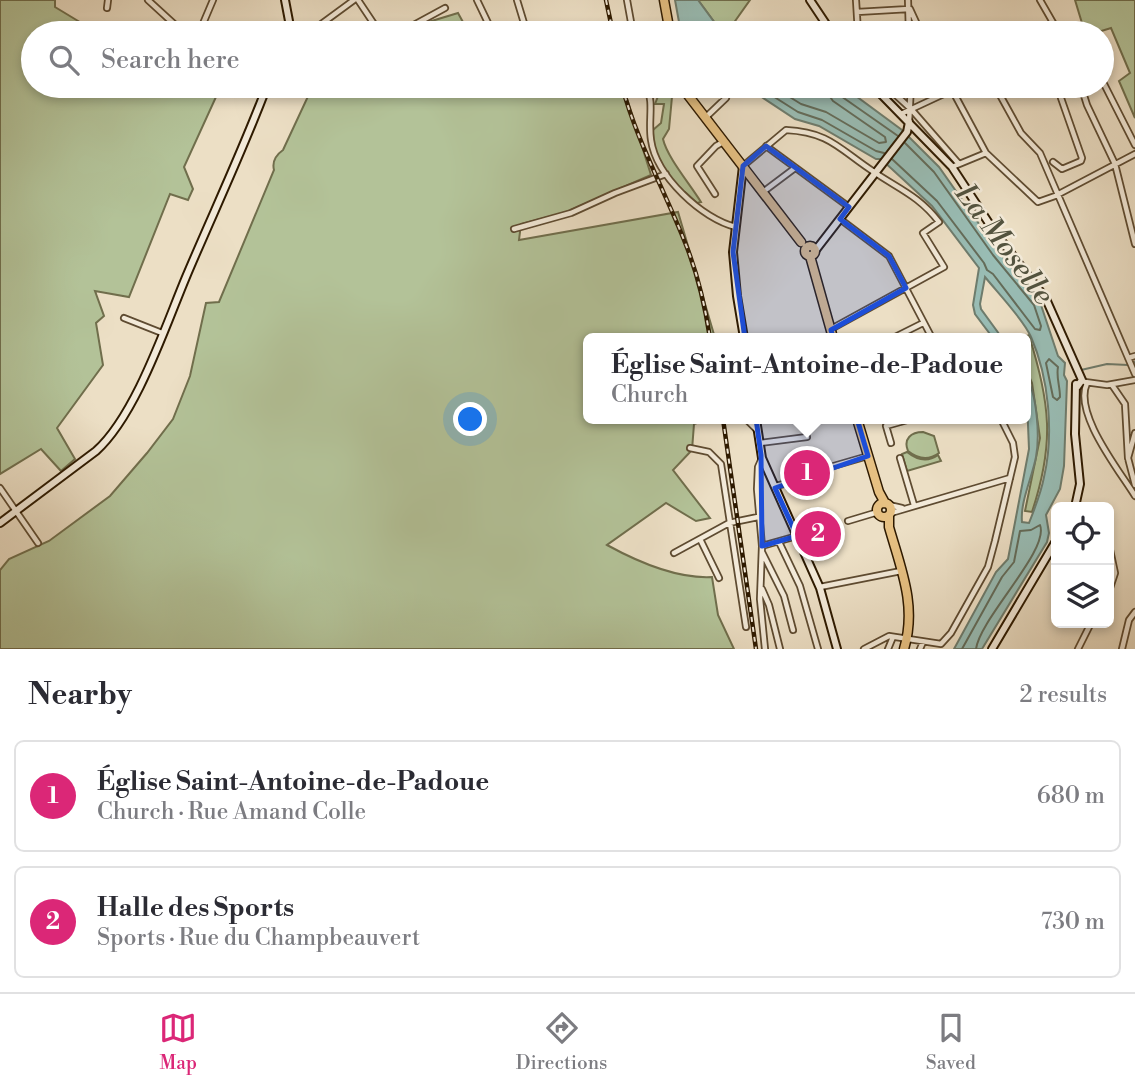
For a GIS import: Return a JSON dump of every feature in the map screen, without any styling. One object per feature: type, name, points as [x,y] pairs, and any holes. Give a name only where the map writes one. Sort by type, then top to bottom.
[{"type":"main road","points":[[664,0],[668,21]]},
{"type":"main road","points":[[690,98],[809,249],[832,333]]},
{"type":"main road","points":[[858,424],[885,510],[911,614],[904,649]]},
{"type":"street","points":[[107,8],[108,0]]},
{"type":"street","points":[[204,21],[212,0]]},
{"type":"street","points":[[285,0],[289,21]]},
{"type":"street","points":[[326,21],[356,0],[372,21]]},
{"type":"street","points":[[477,0],[487,21]]},
{"type":"street","points":[[517,0],[523,21]]},
{"type":"street","points":[[627,0],[631,21]]},
{"type":"street","points":[[810,0],[824,21]]},
{"type":"street","points":[[856,0],[857,21]]},
{"type":"street","points":[[908,0],[912,21]]},
{"type":"street","points":[[1040,0],[1052,21]]},
{"type":"street","points":[[152,2],[172,21]]},
{"type":"street","points":[[421,21],[445,8]]},
{"type":"street","points":[[857,12],[909,9]]},
{"type":"street","points":[[909,9],[912,21]]},
{"type":"street","points":[[0,523],[108,440],[136,393],[260,98]]},
{"type":"street","points":[[651,98],[652,145],[666,174],[688,200],[726,224],[736,227]]},
{"type":"street","points":[[705,118],[726,98]]},
{"type":"street","points":[[885,98],[955,166]]},
{"type":"street","points":[[899,98],[911,109],[955,166],[994,231],[1046,299],[1083,380],[1083,396],[1089,419],[1134,494]]},
{"type":"street","points":[[809,249],[821,242],[907,132],[911,98]]},
{"type":"street","points":[[901,114],[934,98]]},
{"type":"street","points":[[956,98],[986,152],[1035,201],[1057,194],[1135,154]]},
{"type":"street","points":[[1002,98],[1021,132],[1038,149],[1135,374]]},
{"type":"street","points":[[1053,162],[1062,169],[1081,161],[1082,158],[1061,98]]},
{"type":"street","points":[[1085,98],[1115,164],[1135,244]]},
{"type":"street","points":[[1111,98],[1135,145]]},
{"type":"street","points":[[909,122],[917,119]]},
{"type":"street","points":[[743,333],[733,260],[743,166],[786,130],[815,134],[848,151],[914,196],[939,222],[923,233],[944,267],[834,333]]},
{"type":"street","points":[[715,194],[698,166],[723,142]]},
{"type":"street","points":[[766,146],[849,207]]},
{"type":"street","points":[[955,166],[986,152]]},
{"type":"street","points":[[763,192],[795,168]]},
{"type":"street","points":[[514,229],[571,213],[666,174]]},
{"type":"street","points":[[840,219],[888,256],[929,333]]},
{"type":"street","points":[[124,318],[162,333]]},
{"type":"street","points":[[903,333],[924,323]]},
{"type":"street","points":[[1128,358],[1135,356]]},
{"type":"street","points":[[1083,380],[1112,385],[1135,380]]},
{"type":"street","points":[[1076,502],[1080,484],[1074,434],[1077,387],[1083,380]]},
{"type":"street","points":[[1112,385],[1125,404],[1128,458],[1135,485]]},
{"type":"street","points":[[751,424],[758,431]]},
{"type":"street","points":[[757,424],[762,458],[820,587],[837,649]]},
{"type":"street","points":[[891,443],[886,426],[893,424]]},
{"type":"street","points":[[864,649],[885,637],[893,636],[935,646],[951,634],[988,567],[1014,467],[1015,449],[1004,424]]},
{"type":"street","points":[[1128,458],[1135,433]]},
{"type":"street","points":[[759,447],[807,438]]},
{"type":"street","points":[[690,448],[709,452],[721,464],[746,627]]},
{"type":"street","points":[[774,486],[828,474],[830,467],[868,456]]},
{"type":"street","points":[[762,458],[758,467],[758,517],[762,548],[760,599],[765,649]]},
{"type":"street","points":[[900,458],[914,505]]},
{"type":"street","points":[[848,521],[1010,477]]},
{"type":"street","points":[[0,488],[38,543]]},
{"type":"street","points":[[674,553],[729,523],[758,517]]},
{"type":"street","points":[[762,548],[797,536]]},
{"type":"street","points":[[700,539],[719,578]]},
{"type":"street","points":[[779,542],[800,586],[818,649]]},
{"type":"street","points":[[762,548],[784,596],[793,630]]},
{"type":"street","points":[[992,649],[1051,549]]},
{"type":"street","points":[[820,587],[901,571]]},
{"type":"street","points":[[761,588],[769,605],[780,649]]},
{"type":"street","points":[[1122,649],[1126,627],[1135,612]]},
{"type":"street","points":[[1078,649],[1088,628]]},
{"type":"street","points":[[888,649],[893,636]]},
{"type":"street","points":[[873,649],[875,642]]},
{"type":"street","points":[[920,649],[923,642]]},
{"type":"highlighted area","points":[[766,146],[849,207],[840,219],[889,256],[906,288],[831,330],[868,456],[775,488],[797,536],[762,546],[761,455],[733,252],[743,166]]},
{"type":"green space","points":[[0,0],[55,0],[55,7],[78,21],[21,21],[21,98],[216,98],[184,167],[193,189],[188,200],[170,194],[129,297],[95,291],[104,316],[96,323],[103,365],[57,428],[75,459],[61,471],[41,449],[0,474]]},
{"type":"green space","points":[[698,0],[750,0],[735,21],[714,21]]},
{"type":"green space","points":[[1075,0],[1135,0],[1135,118],[1119,81],[1130,73],[1114,35],[1114,21],[1081,21]]},
{"type":"green space","points":[[458,13],[462,21],[432,21]]},
{"type":"green space","points":[[307,98],[627,98],[651,175],[564,213],[521,224],[519,240],[678,212],[714,333],[583,333],[583,424],[694,424],[692,450],[673,470],[710,518],[696,521],[666,503],[607,545],[671,572],[712,577],[718,615],[734,649],[0,649],[0,570],[9,559],[49,541],[110,496],[173,419],[190,376],[206,303],[219,302],[274,170],[275,159],[283,150]]},
{"type":"green space","points":[[657,98],[672,98],[669,129],[663,139],[674,162],[701,202],[697,203],[682,192],[668,175],[651,146],[653,130],[661,123],[664,104],[655,104]]},
{"type":"green space","points":[[1031,342],[1042,382],[1047,424],[1044,465],[1032,512],[1025,511],[1040,438],[1032,383]]},
{"type":"green space","points":[[923,432],[934,436],[939,453],[927,458],[908,451],[909,437]]},
{"type":"green space","points":[[907,452],[922,460],[938,455],[941,461],[907,471],[902,454]]},
{"type":"water","points":[[675,0],[698,0],[714,21],[679,21]]},
{"type":"water","points":[[763,98],[859,98],[902,130],[939,167],[998,251],[1040,302],[1058,356],[1065,363],[1064,375],[1067,381],[1064,466],[1060,489],[1046,515],[1049,533],[1047,542],[982,649],[954,649],[996,572],[1008,559],[1029,449],[1031,388],[1037,415],[1038,438],[1022,522],[1029,523],[1041,489],[1047,460],[1049,425],[1046,388],[1031,333],[985,277],[981,309],[998,333],[989,333],[975,314],[973,305],[979,268],[932,206],[881,159],[876,159],[819,126],[795,119]]},
{"type":"waterway","points":[[1081,370],[1107,364],[1128,365],[1135,362]]},
{"type":"railway","points":[[606,0],[610,21]]},
{"type":"railway","points":[[625,98],[643,147],[690,256],[701,291],[709,333]]},
{"type":"railway","points":[[724,424],[756,649]]},
{"type":"place","name":"Église Saint-Antoine-de-Padoue","points":[[807,473]]},
{"type":"place","name":"Halle des Sports","points":[[818,534]]},
{"type":"water label","name":"La Moselle","points":[[1005,244]]}]
